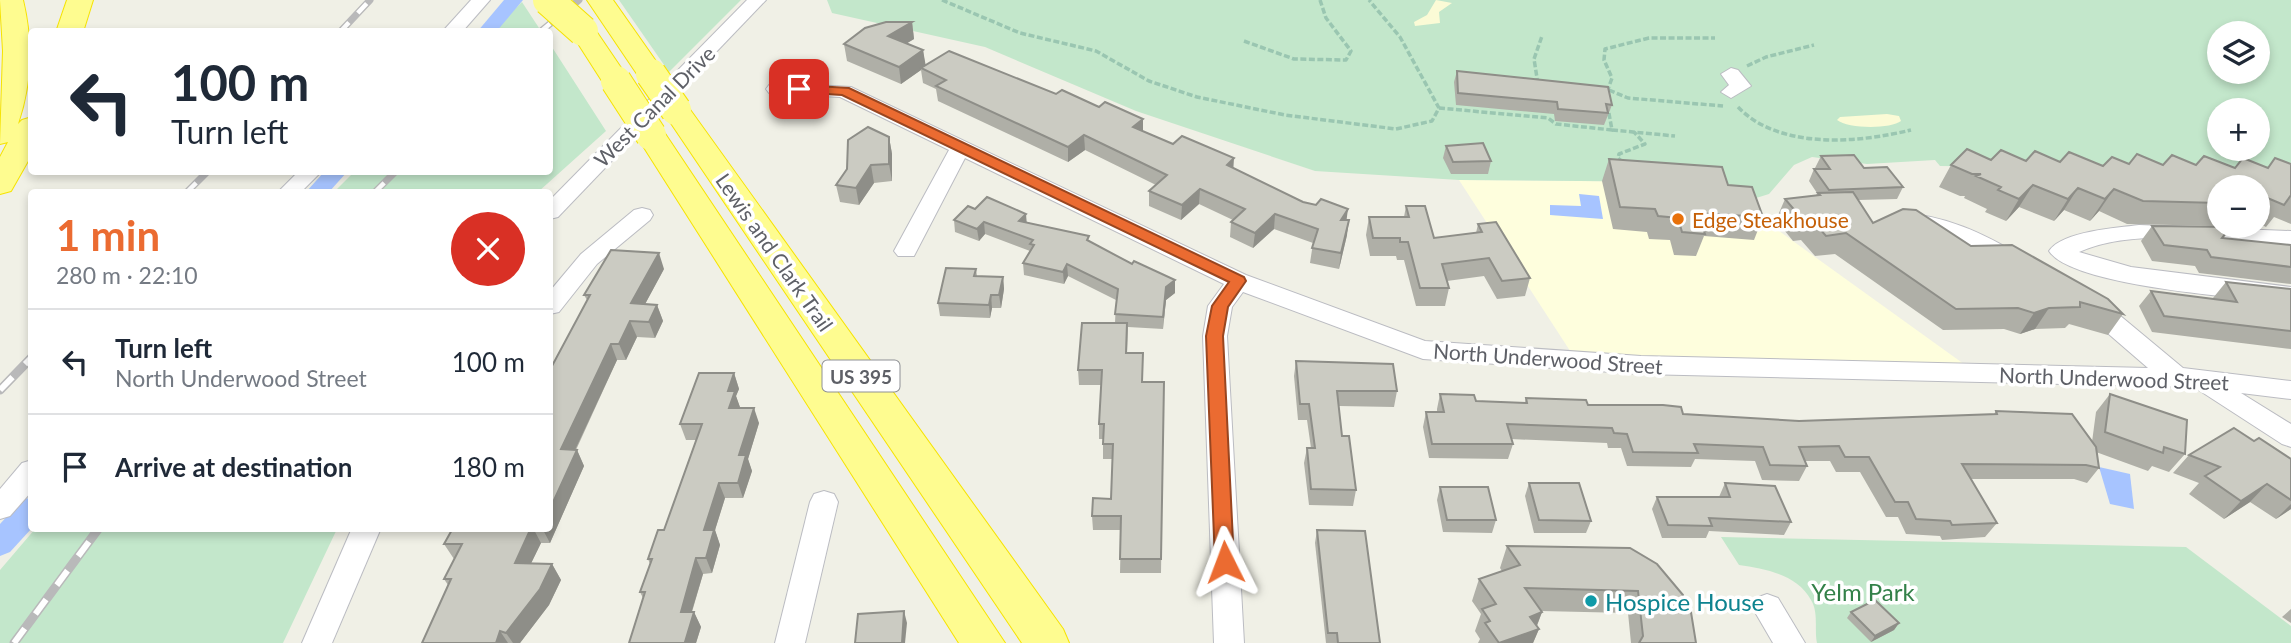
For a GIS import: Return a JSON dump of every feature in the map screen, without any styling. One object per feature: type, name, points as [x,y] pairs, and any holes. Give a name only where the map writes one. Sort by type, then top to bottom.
[{"type":"highway","points":[[0,135],[17,71],[16,24],[10,0]]},
{"type":"highway","points":[[70,28],[80,0]]},
{"type":"highway","points":[[548,0],[583,31]]},
{"type":"highway","name":"Lewis and Clark Trail","points":[[563,0],[983,643]]},
{"type":"highway","name":"Lewis and Clark Trail","points":[[606,9],[1046,643]]},
{"type":"highway","points":[[0,184],[28,133]]},
{"type":"street","points":[[455,28],[481,0]]},
{"type":"street","name":"West Canal Drive","points":[[553,209],[757,0]]},
{"type":"street","name":"North Underwood Street","points":[[776,89],[845,91],[1238,281],[1423,350],[1641,365],[2187,377],[2291,390]]},
{"type":"street","points":[[906,251],[960,148]]},
{"type":"street","points":[[292,189],[307,175]]},
{"type":"street","points":[[553,302],[589,259],[642,215]]},
{"type":"street","points":[[1880,220],[1930,220],[1948,225],[2032,272]]},
{"type":"street","points":[[2291,238],[2124,233],[2071,245],[2061,251],[2065,257],[2095,270],[2291,295]]},
{"type":"street","points":[[1229,643],[1214,336],[1220,306],[1238,281]]},
{"type":"street","points":[[2068,292],[2103,312],[2187,377],[2291,437]]},
{"type":"street","points":[[0,508],[28,476]]},
{"type":"street","points":[[790,643],[824,502]]},
{"type":"street","points":[[317,643],[365,532]]},
{"type":"street","points":[[1768,607],[1790,643]]},
{"type":"path","points":[[942,0],[1020,33],[1096,51],[1115,59],[1149,82],[1197,97],[1286,115],[1396,129],[1432,121],[1439,108]]},
{"type":"path","points":[[1244,41],[1281,57],[1346,60],[1351,51],[1326,19],[1320,0]]},
{"type":"path","points":[[1369,0],[1398,31],[1439,108]]},
{"type":"path","points":[[1540,88],[1533,66],[1537,43],[1542,36]]},
{"type":"path","points":[[1716,38],[1642,39],[1605,49],[1604,60],[1612,78],[1608,92],[1628,98],[1733,91],[1766,57],[1814,45]]},
{"type":"path","points":[[1733,91],[1751,122],[1762,127],[1832,140],[1880,138],[1911,130]]},
{"type":"path","points":[[1608,106],[1612,130]]},
{"type":"path","points":[[1439,108],[1548,118],[1556,124],[1675,136]]},
{"type":"path","points":[[1629,164],[1618,155],[1645,144],[1634,132]]},
{"type":"shaded area","points":[[1459,180],[1688,182],[1740,203],[1975,372],[1576,360]]},
{"type":"green space","points":[[619,0],[741,0],[669,72]]},
{"type":"green space","points":[[827,0],[2291,0],[2291,171],[1940,166],[1935,160],[1867,164],[1812,157],[1794,165],[1769,194],[1740,203],[1688,182],[1459,180],[1315,171],[1136,111],[985,47],[832,13]]},
{"type":"green space","points":[[522,2],[539,28],[495,28]]},
{"type":"green space","points":[[553,49],[606,131],[541,189],[337,189],[351,175],[553,175]]},
{"type":"green space","points":[[32,532],[336,532],[283,643],[0,643],[0,570]]},
{"type":"green space","name":"Yelm Park","points":[[1721,537],[2186,547],[2291,626],[2291,643],[1817,643],[1815,610],[1805,591],[1779,574],[1739,565]]},
{"type":"sand","points":[[1436,0],[1452,3],[1439,12],[1440,23],[1415,26],[1414,22],[1427,15]]},
{"type":"sand","points":[[1887,114],[1899,116],[1901,121],[1869,127],[1850,125],[1837,120],[1840,117]]},
{"type":"water","points":[[1579,194],[1599,196],[1603,219],[1550,215],[1550,205],[1581,206]]},
{"type":"water","points":[[2099,467],[2130,474],[2134,509],[2110,504]]},
{"type":"building","points":[[886,22],[912,22],[888,36],[923,50],[899,67],[844,44],[865,28]]},
{"type":"building","points":[[949,51],[1056,94],[1062,90],[1099,107],[1105,102],[1143,119],[1133,127],[1173,144],[1182,136],[1234,158],[1227,165],[1303,202],[1316,205],[1321,199],[1348,209],[1341,220],[1349,220],[1341,253],[1312,248],[1318,229],[1275,214],[1255,233],[1231,222],[1245,209],[1200,189],[1182,205],[1149,191],[1167,175],[1084,135],[1068,147],[936,86],[946,80],[921,68]]},
{"type":"building","points":[[1457,71],[1608,87],[1612,105],[1606,104],[1608,113],[1558,109],[1557,102],[1458,93]]},
{"type":"building","points":[[868,127],[889,137],[889,164],[871,165],[856,188],[836,185],[847,169],[848,140]]},
{"type":"building","points":[[1483,143],[1491,161],[1453,162],[1446,146]]},
{"type":"building","points":[[1967,149],[1991,160],[2001,150],[2026,161],[2035,151],[2060,162],[2069,152],[2103,166],[2112,157],[2129,164],[2137,154],[2163,165],[2172,155],[2196,165],[2204,156],[2207,161],[2217,161],[2235,168],[2241,161],[2250,161],[2268,168],[2275,158],[2291,164],[2291,195],[2284,205],[2270,199],[2270,175],[2207,175],[2207,203],[2143,201],[2114,189],[2105,199],[2078,188],[2068,199],[2033,185],[2019,199],[1976,176],[1981,174],[1972,174],[1951,165]]},
{"type":"building","points":[[1854,155],[1864,168],[1887,167],[1903,187],[1829,190],[1814,169],[1830,169],[1821,156]]},
{"type":"building","points":[[1609,159],[1722,167],[1728,185],[1752,187],[1763,217],[1698,213],[1705,234],[1682,232],[1678,218],[1658,216],[1655,209],[1620,207]]},
{"type":"building","points":[[1853,192],[1873,223],[1903,209],[1916,210],[1971,246],[2012,245],[2108,299],[2123,314],[2080,302],[2080,307],[2049,308],[2034,313],[2018,308],[1956,309],[1846,233],[1826,236],[1811,219],[1803,220],[1785,199],[1820,195],[1818,193]]},
{"type":"building","points":[[987,197],[1026,214],[1019,221],[1089,236],[1087,240],[1132,264],[1134,261],[1175,280],[1166,287],[1163,317],[1115,314],[1118,289],[1067,264],[1063,272],[1023,263],[1034,245],[1030,244],[1033,240],[984,222],[977,229],[954,220],[968,206],[975,209]]},
{"type":"building","points":[[1406,206],[1425,206],[1434,238],[1482,232],[1478,224],[1496,222],[1530,278],[1502,281],[1489,258],[1442,264],[1449,288],[1420,288],[1408,242],[1400,242],[1400,238],[1373,238],[1369,217],[1409,217]]},
{"type":"building","points":[[2152,226],[2207,227],[2207,238],[2291,245],[2291,267],[2211,257],[2207,250],[2164,245]]},
{"type":"building","points":[[611,250],[659,253],[631,303],[657,305],[649,322],[630,321],[619,344],[611,344],[561,449],[577,450],[553,502],[553,364],[590,295],[584,295]]},
{"type":"building","points":[[946,268],[976,269],[974,276],[1003,277],[999,295],[991,295],[989,305],[938,303]]},
{"type":"building","points":[[2226,282],[2291,289],[2291,331],[2164,316],[2151,291],[2237,302]]},
{"type":"building","points":[[1082,323],[1127,323],[1126,353],[1143,353],[1142,382],[1164,382],[1161,559],[1120,559],[1121,516],[1092,516],[1093,498],[1111,499],[1113,444],[1103,444],[1104,424],[1099,424],[1102,370],[1078,370]]},
{"type":"building","points":[[1296,361],[1393,364],[1397,391],[1337,391],[1342,436],[1349,436],[1356,490],[1311,489],[1307,448],[1315,448],[1309,404],[1300,404]]},
{"type":"building","points":[[699,373],[734,373],[728,391],[735,391],[729,408],[754,408],[739,455],[746,455],[738,483],[719,483],[704,530],[714,530],[706,558],[696,558],[681,612],[694,612],[685,642],[690,643],[629,643],[645,592],[640,592],[652,559],[648,559],[658,530],[664,530],[702,424],[680,424]]},
{"type":"building","points":[[1440,394],[1474,395],[1476,401],[1527,403],[1526,398],[1586,400],[1588,405],[1663,405],[1681,407],[1683,414],[1799,421],[1997,414],[1996,411],[2072,414],[2096,447],[2099,468],[2086,465],[1962,464],[1997,523],[1952,525],[1950,521],[1916,519],[1908,502],[1895,502],[1869,457],[1845,457],[1839,446],[1799,447],[1807,466],[1770,465],[1763,447],[1694,444],[1698,453],[1633,452],[1627,434],[1614,433],[1612,428],[1507,424],[1513,444],[1432,444],[1426,412],[1444,412]]},
{"type":"building","points":[[2110,394],[2187,420],[2185,454],[2164,447],[2163,453],[2105,432]]},
{"type":"building","points":[[2234,428],[2254,441],[2259,438],[2291,459],[2291,500],[2267,484],[2241,501],[2205,476],[2220,467],[2189,455]]},
{"type":"building","points":[[1529,483],[1579,483],[1591,521],[1539,520]]},
{"type":"building","points":[[1725,483],[1775,486],[1791,522],[1709,518],[1712,526],[1668,525],[1657,497],[1730,497]]},
{"type":"building","points":[[1440,487],[1488,487],[1496,520],[1447,520]]},
{"type":"building","points":[[1317,530],[1365,531],[1380,643],[1338,643],[1337,633],[1328,633]]},
{"type":"building","points":[[451,532],[529,532],[515,563],[552,564],[540,589],[506,633],[500,631],[496,643],[422,643],[451,579],[444,579],[462,544],[444,544]]},
{"type":"building","points":[[1507,546],[1630,548],[1657,564],[1683,595],[1685,606],[1690,606],[1696,643],[1639,643],[1643,636],[1638,591],[1525,588],[1542,612],[1530,617],[1539,629],[1499,643],[1485,623],[1490,621],[1482,609],[1496,604],[1479,579],[1520,565]]},
{"type":"building","points":[[1875,600],[1899,623],[1875,636],[1851,612]]},
{"type":"building","points":[[904,611],[902,643],[855,643],[858,614]]},
{"type":"waterway","points":[[490,28],[514,0]]},
{"type":"waterway","points":[[320,189],[333,175]]},
{"type":"waterway","points":[[0,544],[28,512]]},
{"type":"railway","points":[[344,28],[370,0]]},
{"type":"railway","points":[[545,28],[579,0]]},
{"type":"railway","points":[[190,189],[204,175]]},
{"type":"railway","points":[[378,189],[392,175]]},
{"type":"railway","points":[[0,390],[28,361]]},
{"type":"railway","points":[[14,643],[96,532]]},
{"type":"place","name":"Edge Steakhouse","points":[[1678,219]]},
{"type":"place","name":"Hospice House","points":[[1591,601]]},
{"type":"route","points":[[799,89],[845,91],[1238,281],[1220,306],[1214,336],[1225,562]]}]
